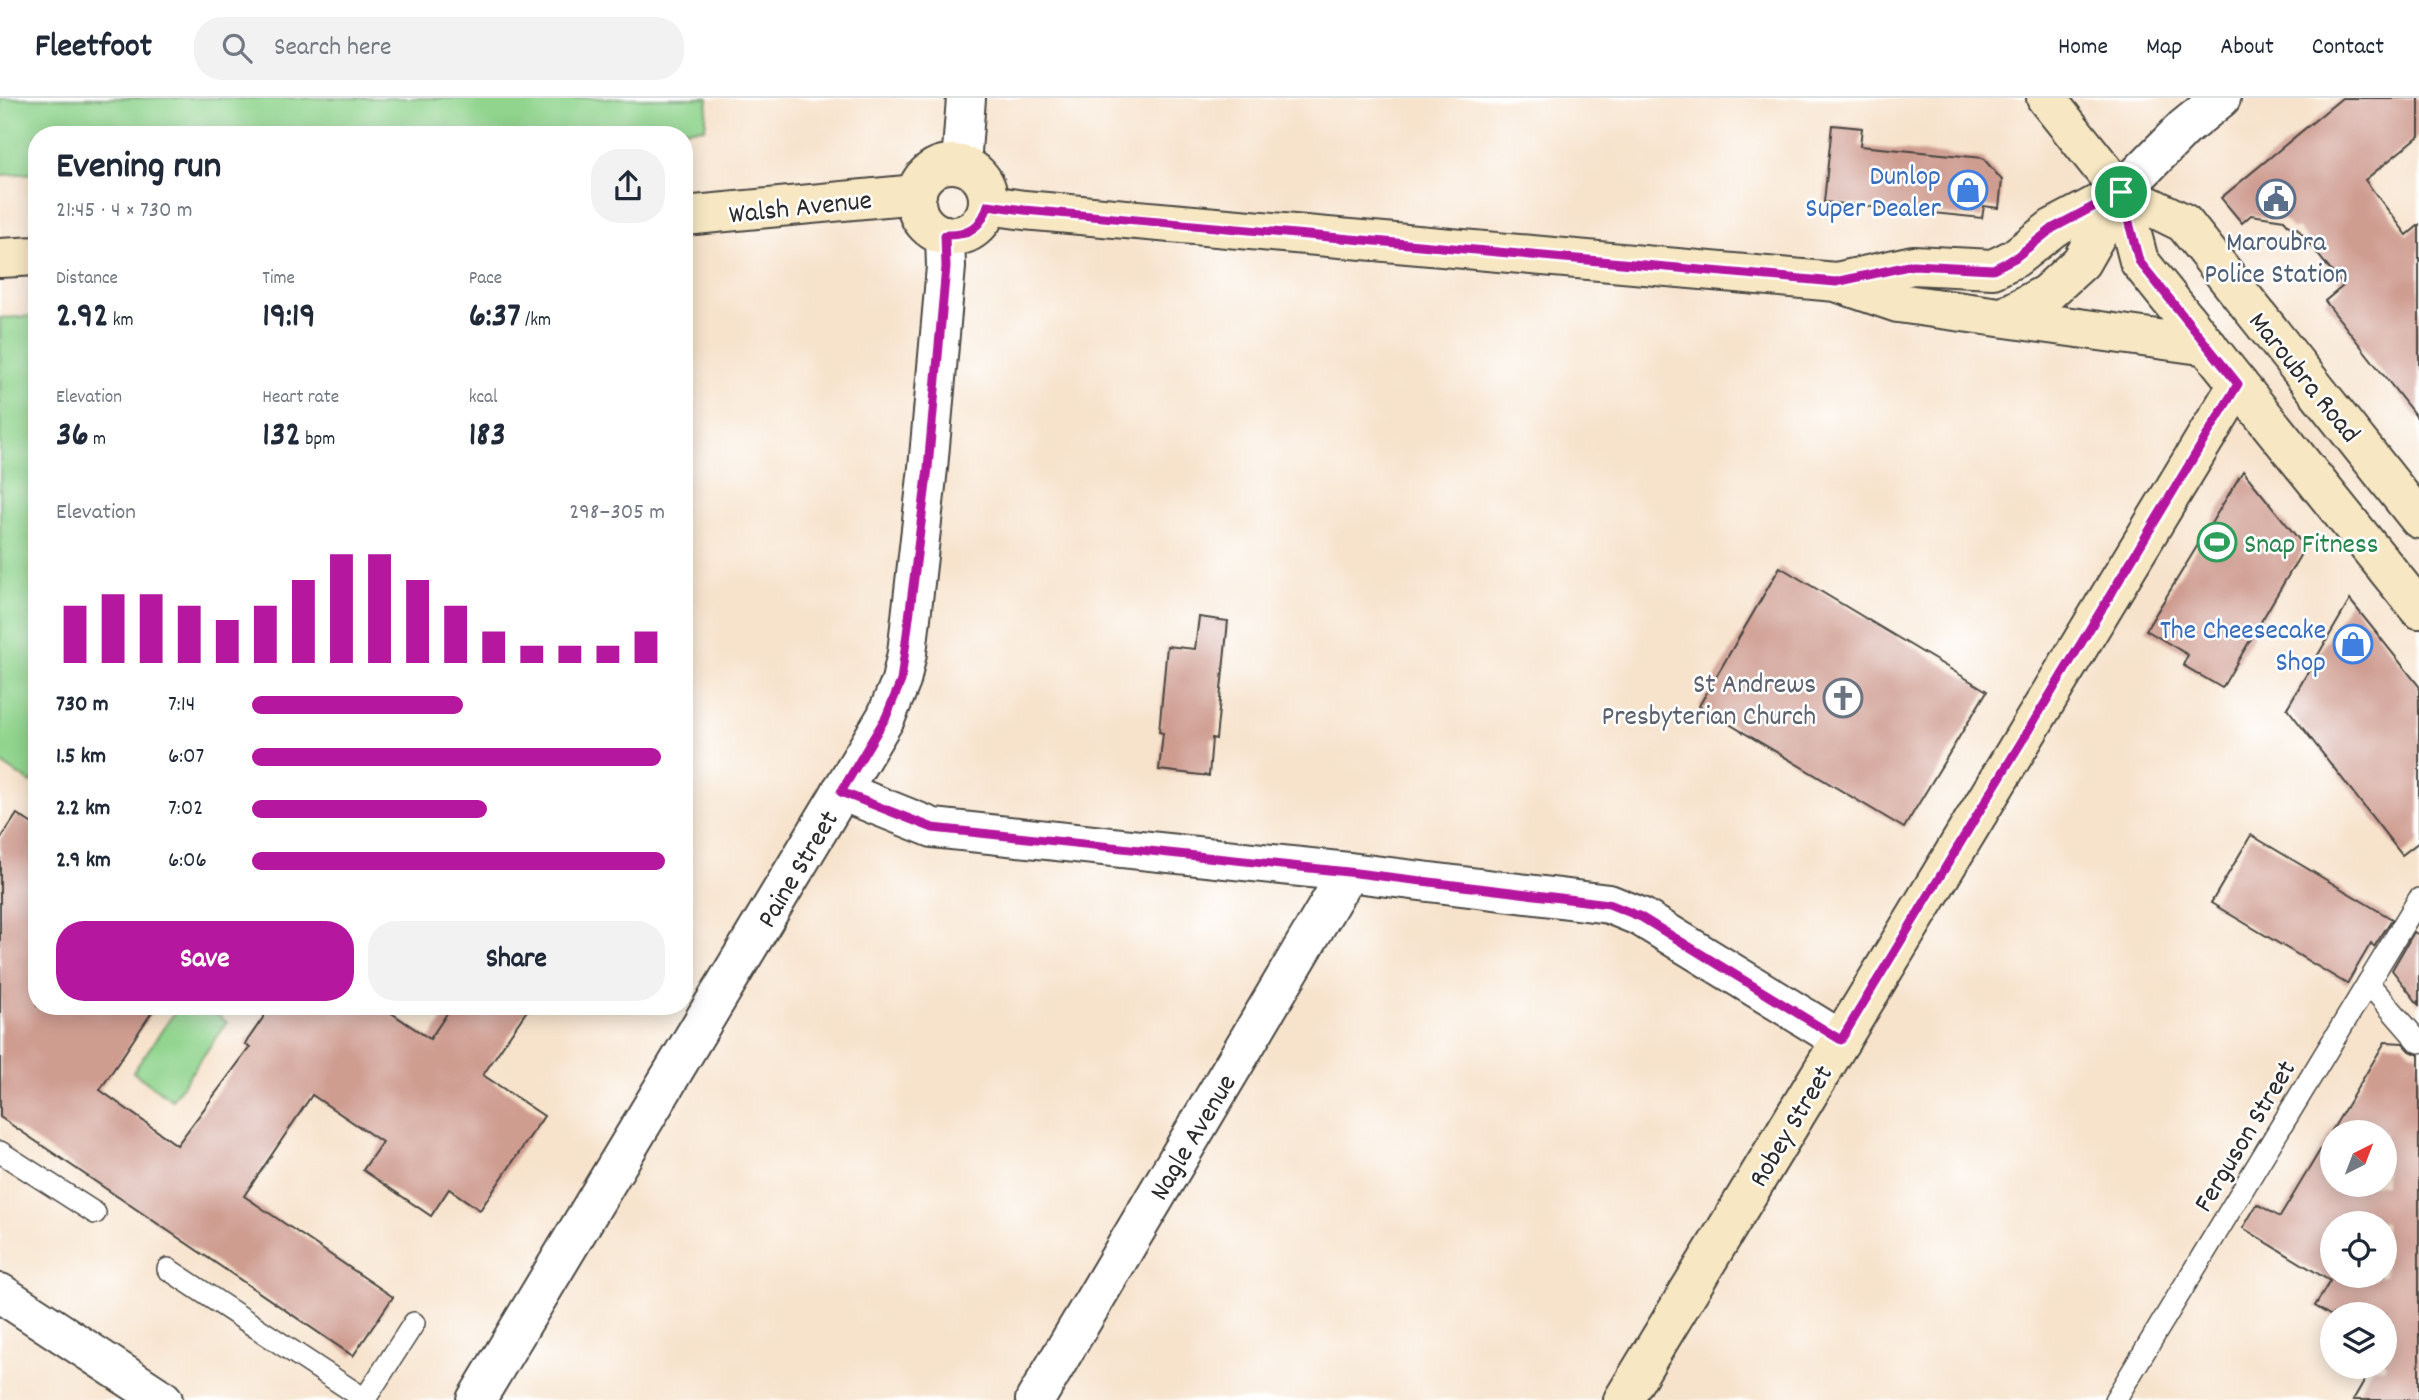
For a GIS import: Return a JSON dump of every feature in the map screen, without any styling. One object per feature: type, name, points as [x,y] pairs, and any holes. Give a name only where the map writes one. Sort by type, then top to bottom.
[{"type":"street","points":[[961,165],[966,98]]},
{"type":"street","name":"Maroubra Road","points":[[2046,98],[2121,192],[2139,261],[2419,609]]},
{"type":"street","points":[[2004,317],[2046,294],[2081,262],[2121,192],[2183,128],[2221,98]]},
{"type":"street","points":[[944,164],[961,165],[977,173],[984,182],[988,205],[985,216],[970,232],[957,236],[945,235],[934,231],[924,222],[918,212],[917,194],[924,177],[933,169],[944,164]]},
{"type":"street","points":[[1836,282],[1913,265],[1993,269],[2015,258],[2053,228],[2121,192]]},
{"type":"street","name":"Maroubra Road","points":[[2121,192],[2184,223],[2419,519]]},
{"type":"street","name":"Walsh Avenue","points":[[693,215],[917,194]]},
{"type":"street","points":[[988,205],[1836,282],[1898,303],[2208,345]]},
{"type":"street","name":"Paine Street","points":[[477,1400],[886,717],[901,681],[928,468],[946,267],[945,235]]},
{"type":"street","points":[[0,258],[28,256]]},
{"type":"street","name":"Robey Street","points":[[1623,1400],[2238,384]]},
{"type":"street","points":[[841,792],[933,828],[1348,872],[1609,904],[1641,917],[1841,1040]]},
{"type":"street","name":"Nagle Avenue","points":[[1035,1400],[1348,872]]},
{"type":"street","points":[[0,1293],[163,1400]]},
{"type":"lane","name":"Ferguson Street","points":[[2115,1400],[2419,899]]},
{"type":"lane","points":[[2368,982],[2419,1042]]},
{"type":"lane","points":[[0,1152],[94,1213]]},
{"type":"lane","points":[[168,1269],[366,1400],[414,1323]]},
{"type":"green space","points":[[0,98],[708,98],[705,128],[693,129],[693,126],[28,126],[28,173],[0,175]]},
{"type":"green space","points":[[28,316],[28,781],[0,762],[0,318]]},
{"type":"green space","points":[[173,1015],[217,1015],[227,1022],[172,1100],[133,1072]]},
{"type":"building","points":[[2342,98],[2419,98],[2419,136],[2365,180],[2407,235],[2419,225],[2419,420],[2325,301],[2343,286],[2297,228],[2293,230],[2284,220],[2251,215],[2242,223],[2221,198]]},
{"type":"building","points":[[1832,125],[1862,128],[1860,146],[1983,158],[2002,180],[1999,208],[1984,206],[1982,218],[1824,202]]},
{"type":"building","points":[[2243,471],[2305,547],[2222,688],[2183,665],[2188,655],[2146,630]]},
{"type":"building","name":"St Andrews Presbyterian Church","points":[[1780,567],[1987,691],[1904,828],[1699,706]]},
{"type":"building","points":[[2350,600],[2419,686],[2419,842],[2402,855],[2287,708]]},
{"type":"building","points":[[1199,617],[1228,621],[1216,739],[1212,738],[1209,776],[1159,770],[1163,733],[1159,732],[1167,646],[1195,649]]},
{"type":"building","points":[[17,814],[28,821],[28,1015],[150,1015],[100,1090],[177,1145],[250,1047],[245,1044],[265,1015],[394,1015],[430,1039],[446,1015],[524,1015],[483,1075],[544,1116],[480,1210],[449,1189],[431,1216],[363,1170],[382,1142],[312,1095],[244,1196],[393,1297],[353,1356],[0,1117],[0,840]]},
{"type":"building","points":[[2251,835],[2392,919],[2374,947],[2371,943],[2347,984],[2211,903]]},
{"type":"building","points":[[2414,932],[2419,935],[2419,1005],[2392,970]]},
{"type":"building","points":[[2385,1042],[2403,1043],[2410,1051],[2419,1055],[2419,1400],[2353,1400],[2365,1379],[2397,1379],[2397,1302],[2320,1302],[2320,1309],[2315,1306],[2326,1288],[2397,1288],[2397,1211],[2320,1211],[2320,1275],[2243,1228],[2257,1204],[2280,1217],[2320,1150],[2320,1197],[2398,1197],[2398,1120],[2338,1120]]},
{"type":"place","name":"Dunlop Super Dealer","points":[[1968,190]]},
{"type":"place","name":"Maroubra Police Station","points":[[2276,199]]},
{"type":"place","name":"Snap Fitness","points":[[2217,542]]},
{"type":"place","name":"The Cheesecake Shop","points":[[2353,644]]},
{"type":"place","name":"St Andrews Presbyterian Church","points":[[1843,698]]},
{"type":"route","points":[[2121,192],[2139,261],[2238,384],[1841,1040],[1641,917],[1609,904],[1348,872],[933,828],[841,792],[886,717],[901,681],[928,468],[946,267],[945,235],[957,236],[970,232],[985,216],[988,205],[1836,282],[1913,265],[1993,269],[2015,258],[2053,228],[2121,192]]}]
